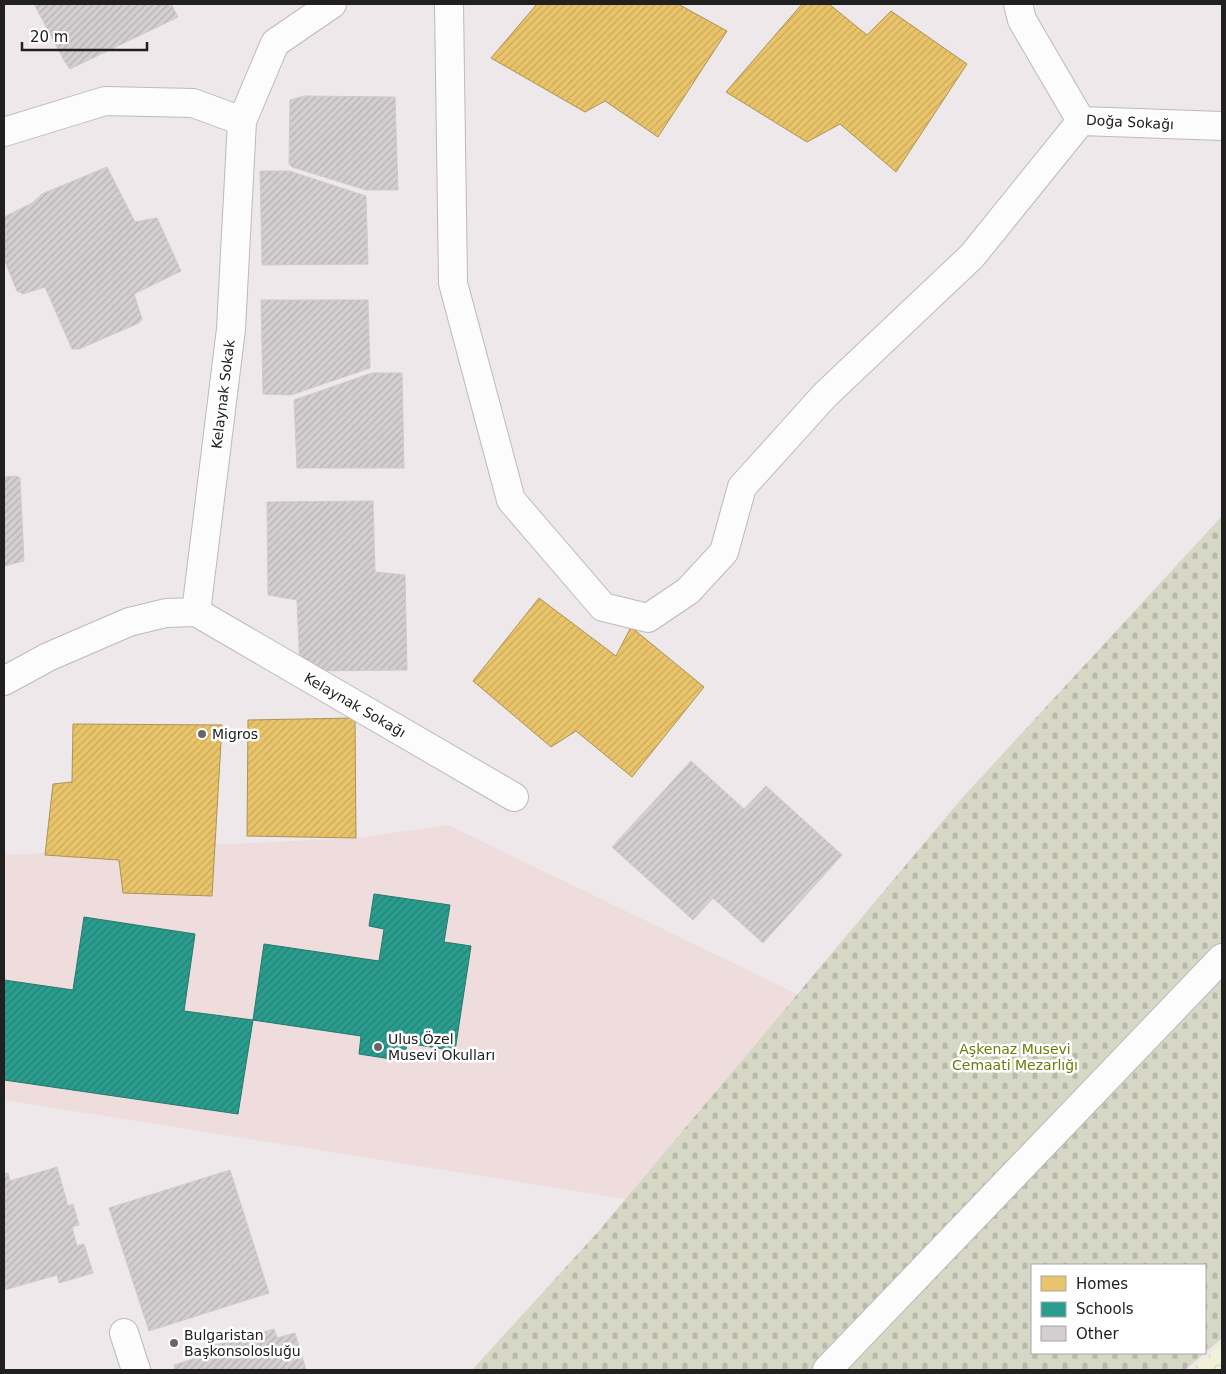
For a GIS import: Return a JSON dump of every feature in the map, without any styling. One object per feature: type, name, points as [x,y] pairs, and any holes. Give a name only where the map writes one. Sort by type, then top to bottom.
[{"type":"street","name":"Kelaynak Sokak","points":[[196,612],[230,329],[242,121],[275,43],[332,4]]},
{"type":"street","points":[[449,4],[453,283],[511,500],[603,607],[648,618],[688,591],[724,552],[742,487],[825,395],[972,256],[1081,121]]},
{"type":"street","name":"Doğa Sokağı","points":[[1018,4],[1022,20],[1081,121],[1222,126]]},
{"type":"street","points":[[4,132],[106,101],[193,103],[242,121]]},
{"type":"street","points":[[4,681],[48,657],[129,622],[166,613],[196,612]]},
{"type":"street","name":"Kelaynak Sokağı","points":[[196,612],[514,798]]},
{"type":"street","points":[[827,1370],[1222,958]]},
{"type":"street","points":[[124,1333],[136,1370]]},
{"type":"shaded area","name":"Ulus Özel Musevi Okulları","points":[[448,825],[797,994],[626,1199],[4,1100],[4,855],[356,838]]},
{"type":"green space","name":"Aşkenaz Musevi Cemaati Mezarlığı","points":[[1222,516],[1222,1338],[1206,1352],[1206,1264],[1031,1264],[1031,1354],[1204,1354],[1185,1370],[472,1370],[597,1233],[962,798]]},
{"type":"green space","points":[[1222,1343],[1222,1370],[1191,1370]]},
{"type":"building: Homes","points":[[537,4],[678,4],[727,31],[658,137],[605,101],[585,112],[491,58]]},
{"type":"building: Homes","points":[[802,4],[829,4],[867,35],[891,11],[967,64],[896,172],[840,124],[807,142],[726,92]]},
{"type":"building: Homes","points":[[539,598],[616,656],[631,627],[704,687],[632,777],[576,731],[551,747],[473,681]]},
{"type":"building: Homes","points":[[355,718],[356,838],[247,836],[248,720]]},
{"type":"building: Homes","points":[[73,724],[222,725],[212,896],[123,893],[119,860],[45,855],[53,784],[72,782]]},
{"type":"building: Schools","points":[[374,894],[450,905],[444,942],[471,946],[455,1051],[407,1043],[404,1061],[359,1054],[361,1036],[253,1020],[264,944],[379,961],[384,929],[369,926]]},
{"type":"building: Schools","points":[[84,917],[195,934],[184,1011],[253,1020],[238,1114],[4,1080],[4,980],[73,990]]},
{"type":"building: Other","points":[[34,4],[171,4],[178,17],[70,69]]},
{"type":"building: Other","points":[[304,96],[395,97],[398,190],[366,190],[292,167],[289,164],[290,100]]},
{"type":"building: Other","points":[[107,167],[135,222],[157,218],[181,271],[134,294],[142,319],[139,323],[79,349],[72,349],[45,287],[23,294],[17,291],[4,259],[4,217],[32,203],[42,194]]},
{"type":"building: Other","points":[[260,171],[289,171],[366,196],[368,264],[262,265]]},
{"type":"building: Other","points":[[261,300],[368,300],[370,368],[291,395],[263,394]]},
{"type":"building: Other","points":[[372,373],[402,373],[404,468],[297,468],[294,400]]},
{"type":"building: Other","points":[[16,476],[20,478],[24,561],[4,566],[4,477]]},
{"type":"building: Other","points":[[373,501],[375,572],[405,575],[407,670],[300,671],[297,600],[268,595],[267,502]]},
{"type":"building: Other","points":[[691,761],[744,809],[766,786],[842,855],[763,943],[713,898],[693,920],[612,847]]},
{"type":"building: Other","points":[[57,1167],[68,1206],[73,1204],[79,1225],[72,1227],[77,1246],[84,1244],[93,1273],[59,1283],[57,1275],[4,1290],[4,1174],[8,1173],[10,1181]]},
{"type":"building: Other","points":[[230,1170],[269,1293],[149,1331],[109,1208]]},
{"type":"building: Other","points":[[274,1329],[277,1338],[295,1333],[306,1370],[175,1370],[174,1365],[196,1358],[194,1351]]},
{"type":"place","name":"Migros","points":[[202,734]]},
{"type":"place","name":"Ulus Özel Musevi Okulları","points":[[378,1047]]},
{"type":"place","name":"Bulgaristan Başkonsolosluğu","points":[[174,1343]]}]
